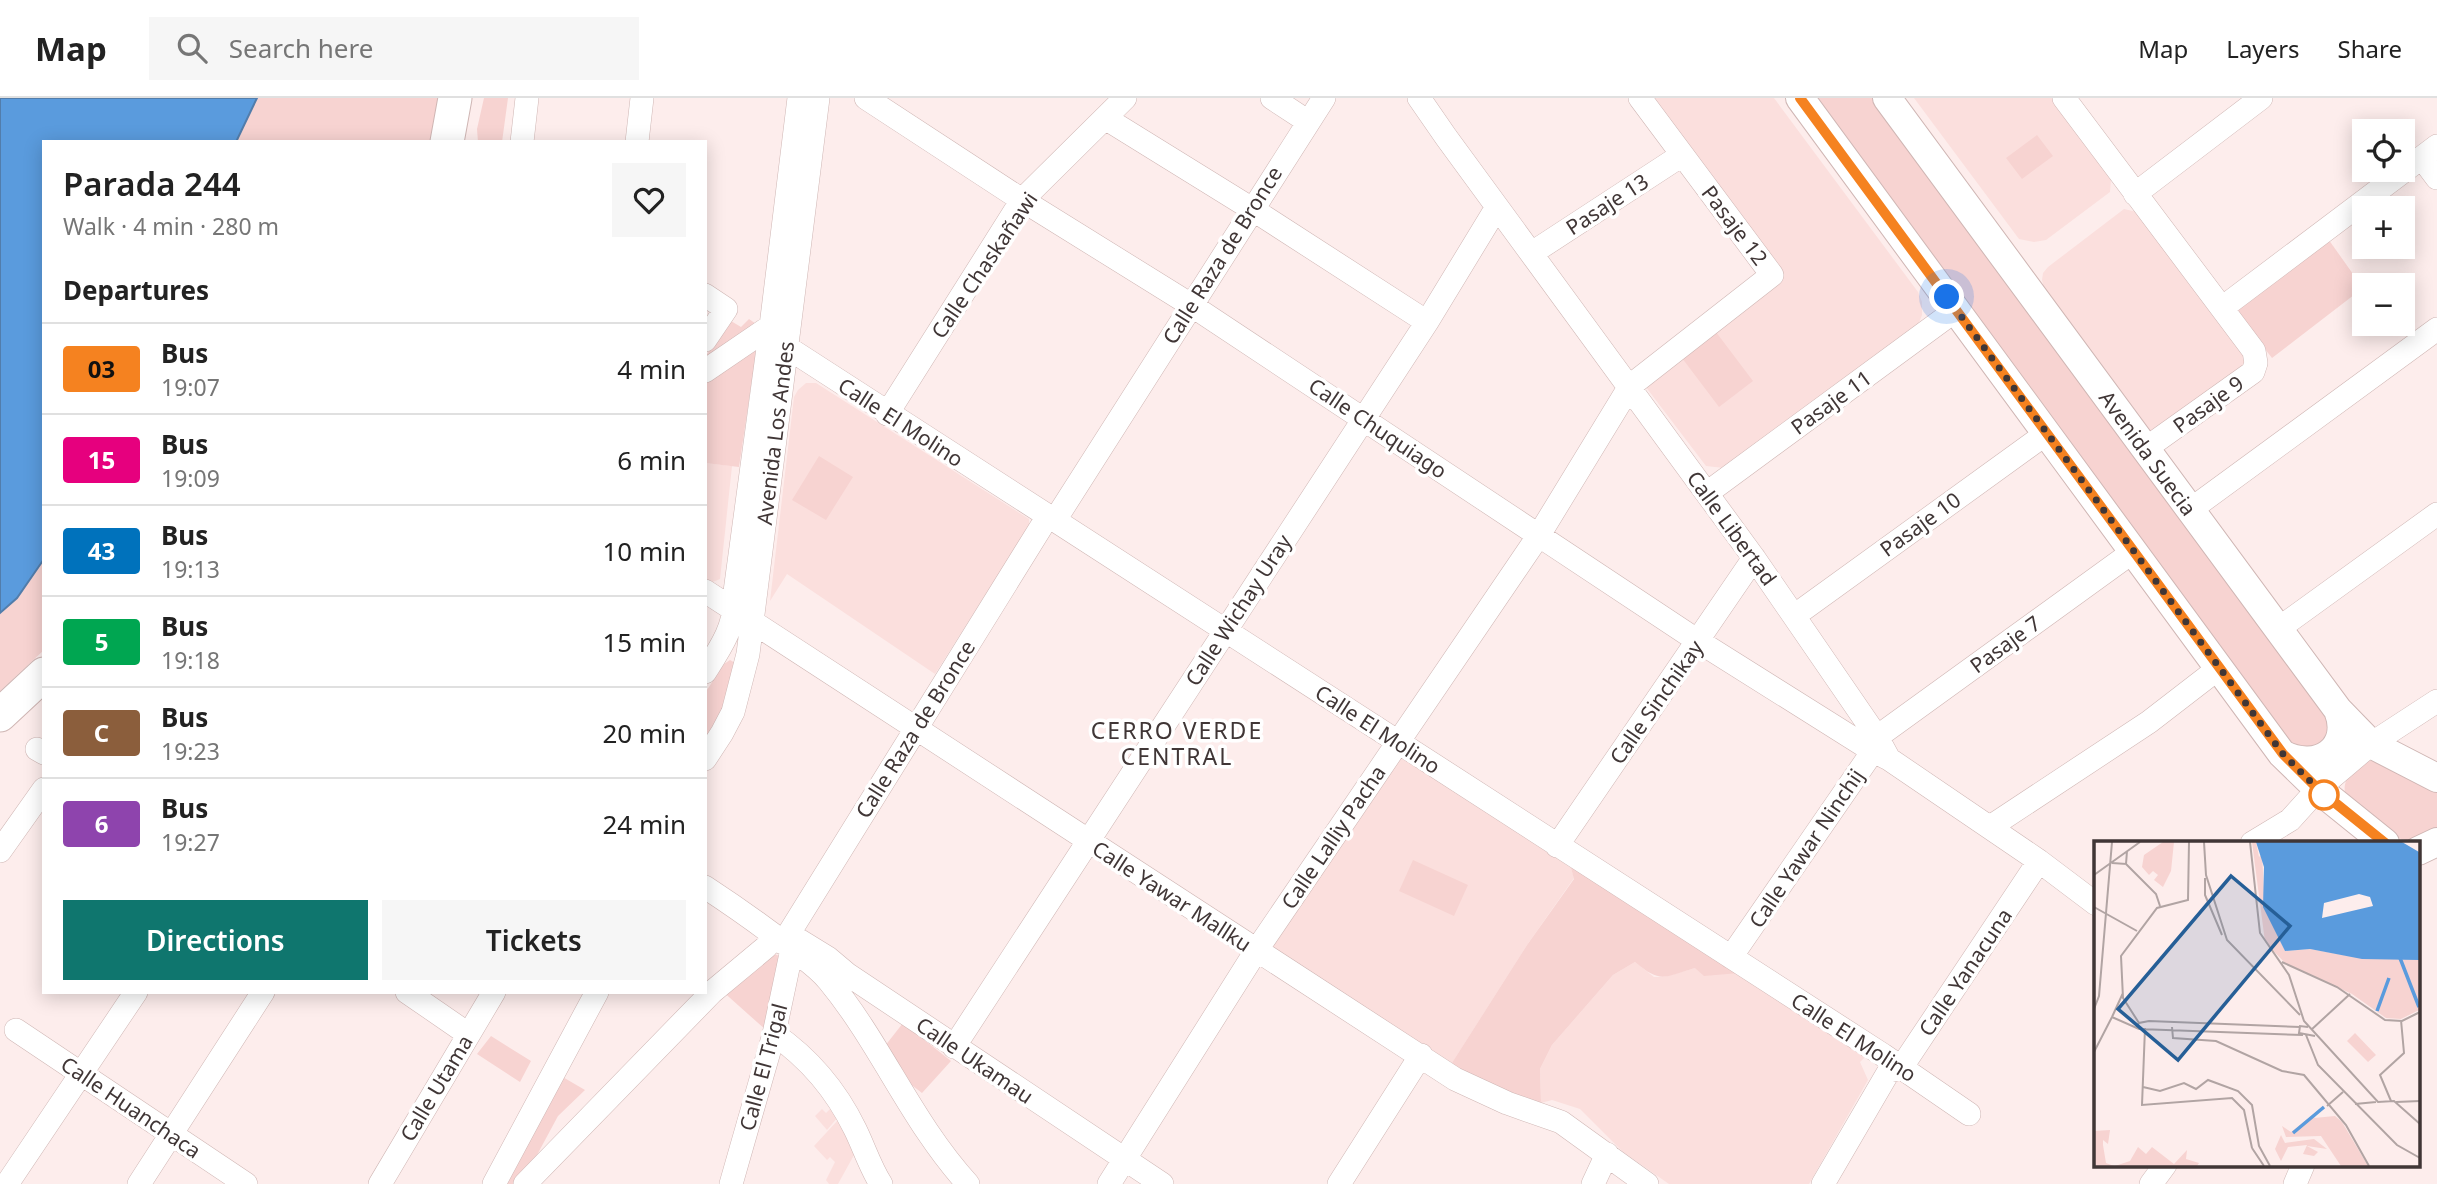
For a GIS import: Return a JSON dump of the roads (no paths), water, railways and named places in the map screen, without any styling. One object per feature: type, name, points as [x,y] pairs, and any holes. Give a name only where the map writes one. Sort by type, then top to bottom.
[{"type":"highway","points":[[447,140],[455,98]]},
{"type":"highway","points":[[0,715],[42,676]]},
{"type":"main road","points":[[1800,98],[2283,754],[2318,789],[2383,841]]},
{"type":"main road","name":"Avenida Suecia","points":[[1887,98],[2338,710],[2371,744],[2437,778]]},
{"type":"main road","points":[[2283,754],[2293,760],[2307,763],[2332,751],[2342,726],[2338,710]]},
{"type":"main road","points":[[2420,850],[2437,842]]},
{"type":"street","points":[[522,140],[527,98]]},
{"type":"street","points":[[637,140],[642,98]]},
{"type":"street","name":"Avenida Los Andes","points":[[744,617],[734,599],[799,98]]},
{"type":"street","name":"Avenida Los Andes","points":[[707,756],[733,712],[742,681],[744,617],[785,346],[818,98]]},
{"type":"street","name":"Calle Chuquiago","points":[[866,98],[1022,200],[1191,305],[1698,641],[1880,749]]},
{"type":"street","name":"Calle Chaskañawi","points":[[887,414],[1022,200],[1125,98]]},
{"type":"street","points":[[1272,98],[1307,121]]},
{"type":"street","name":"Calle Raza de Bronce","points":[[525,1184],[712,992],[766,947],[785,941],[915,728],[1324,98]]},
{"type":"street","name":"Calle Libertad","points":[[1419,98],[1755,558],[1880,749],[2094,902]]},
{"type":"street","name":"Pasaje 12","points":[[1630,386],[1772,275],[1640,98]]},
{"type":"street","points":[[2064,98],[2222,308],[2429,152],[2437,178]]},
{"type":"street","points":[[2135,194],[2260,98]]},
{"type":"street","points":[[1105,118],[1427,322]]},
{"type":"street","name":"Pasaje 13","points":[[1532,253],[1682,155]]},
{"type":"street","name":"Calle Wichay Uray","points":[[954,1047],[1427,322],[1497,207]]},
{"type":"street","points":[[707,296],[726,309],[707,337]]},
{"type":"street","name":"Pasaje 9","points":[[2145,449],[2253,372],[2256,363],[2254,351],[2222,308]]},
{"type":"street","name":"Pasaje 11","points":[[1707,493],[1956,310]]},
{"type":"street","points":[[707,370],[771,326]]},
{"type":"street","points":[[2190,510],[2437,329]]},
{"type":"street","name":"Calle El Molino","points":[[785,346],[1731,957],[1969,1114]]},
{"type":"street","name":"Calle Lalliy Pacha","points":[[1109,1184],[1256,951],[1539,535],[1630,386]]},
{"type":"street","name":"Pasaje 10","points":[[1794,616],[2047,433]]},
{"type":"street","points":[[2278,629],[2437,514]]},
{"type":"street","name":"Pasaje 7","points":[[1880,749],[2134,551]]},
{"type":"street","name":"Calle Sinchikay","points":[[1557,846],[1755,558]]},
{"type":"street","name":"Calle Yawar Mallku","points":[[707,592],[1455,1079],[1561,1122],[1647,1184]]},
{"type":"street","points":[[707,669],[744,617]]},
{"type":"street","points":[[1990,827],[2149,722],[2219,668]]},
{"type":"street","points":[[2259,841],[2289,832],[2318,789],[2371,744],[2437,701]]},
{"type":"street","name":"Calle Yawar Ninchij","points":[[1731,957],[1880,749]]},
{"type":"street","points":[[0,851],[42,792]]},
{"type":"street","name":"Calle Yanacuna","points":[[1823,1184],[1889,1072],[1901,1069],[2039,861]]},
{"type":"street","name":"Calle Ukamau","points":[[707,888],[785,941],[828,958],[846,974],[1162,1184]]},
{"type":"street","points":[[785,941],[830,982],[926,1133],[968,1184]]},
{"type":"street","name":"Calle El Trigal","points":[[731,1184],[774,1034],[785,941]]},
{"type":"street","points":[[7,1184],[135,994]]},
{"type":"street","points":[[139,1184],[262,994]]},
{"type":"street","points":[[410,994],[468,1034]]},
{"type":"street","name":"Calle Utama","points":[[380,1184],[493,994]]},
{"type":"street","points":[[494,1184],[596,994]]},
{"type":"street","name":"Calle Huanchaca","points":[[16,1030],[246,1184]]},
{"type":"street","points":[[774,1034],[797,1051],[826,1081],[845,1109],[880,1184]]},
{"type":"street","points":[[1339,1184],[1420,1055]]},
{"type":"street","points":[[1593,1184],[1607,1154]]},
{"type":"street","points":[[2151,1184],[2164,1166]]},
{"type":"street","points":[[2295,1184],[2303,1166]]},
{"type":"water","points":[[0,98],[257,98],[237,140],[42,140],[42,562],[17,598],[0,613]]},
{"type":"district","name":"CERRO VERDE CENTRAL","points":[[1177,743]]}]
